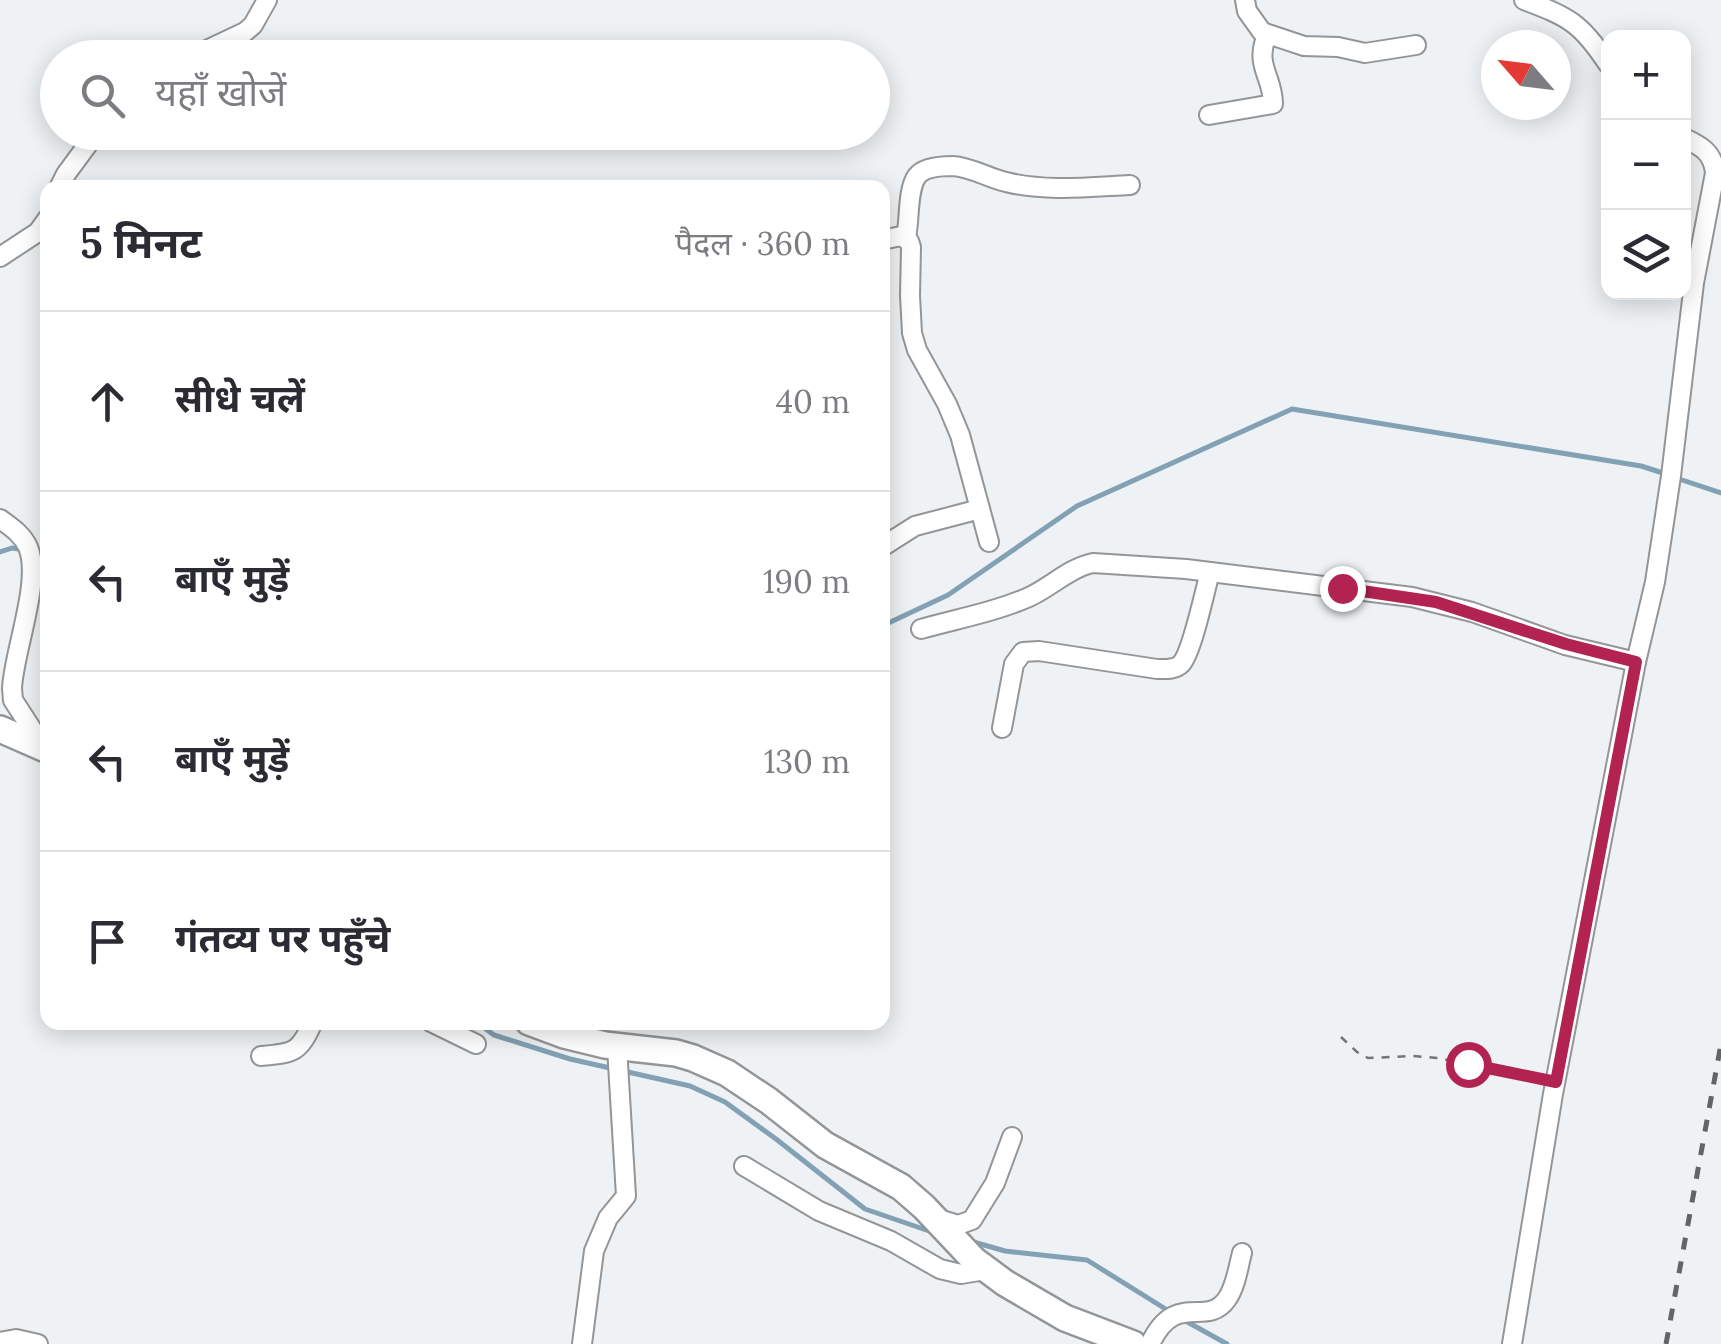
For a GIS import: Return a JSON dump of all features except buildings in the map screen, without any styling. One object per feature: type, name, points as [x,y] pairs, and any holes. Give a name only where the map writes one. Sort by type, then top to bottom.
[{"type":"street","points":[[228,40],[253,25],[267,0]]},
{"type":"street","points":[[1245,0],[1258,28],[1304,46],[1365,53],[1416,45]]},
{"type":"street","points":[[1524,0],[1581,27],[1601,54]]},
{"type":"street","points":[[1209,115],[1273,104],[1261,57],[1268,35]]},
{"type":"street","points":[[1691,142],[1708,152],[1714,164]]},
{"type":"street","points":[[1512,1344],[1556,1082],[1636,662],[1655,582],[1694,282],[1714,164],[1721,145]]},
{"type":"street","points":[[63,180],[84,150]]},
{"type":"street","points":[[989,542],[956,426],[912,333],[912,247],[906,238],[911,191],[917,176],[925,170],[954,166],[1007,183],[1044,187],[1130,185]]},
{"type":"street","points":[[1,253],[40,229]]},
{"type":"street","points":[[890,238],[906,238]]},
{"type":"street","points":[[890,542],[914,526],[980,509]]},
{"type":"street","points":[[0,519],[25,541],[39,566],[12,688],[14,700],[40,741]]},
{"type":"street","points":[[920,629],[1034,595],[1086,564],[1210,572],[1436,602],[1636,662]]},
{"type":"street","points":[[1002,728],[1014,664],[1023,652],[1039,650],[1158,669],[1172,669],[1180,664],[1191,640],[1210,572]]},
{"type":"street","points":[[0,728],[40,747]]},
{"type":"street","points":[[261,1056],[294,1051],[302,1046],[309,1030]]},
{"type":"street","points":[[447,1030],[476,1044]]},
{"type":"street","points":[[549,1030],[617,1047],[676,1053],[727,1074],[749,1086],[825,1144],[901,1187],[985,1270],[1065,1318],[1132,1344]]},
{"type":"street","points":[[582,1344],[594,1251],[608,1218],[626,1196],[617,1047]]},
{"type":"street","points":[[934,1218],[958,1224],[972,1220],[995,1183],[1012,1137]]},
{"type":"street","points":[[744,1166],[819,1212],[890,1241],[940,1269],[961,1274],[985,1270]]},
{"type":"street","points":[[1150,1344],[1163,1322],[1174,1314],[1210,1310],[1225,1302],[1242,1253]]},
{"type":"street","points":[[0,1342],[38,1344]]},
{"type":"path","points":[[1341,1037],[1368,1058],[1438,1058],[1556,1082]]},
{"type":"waterway","points":[[890,622],[948,595],[1077,506],[1292,409],[1641,466],[1666,474]]},
{"type":"waterway","points":[[1676,478],[1721,493]]},
{"type":"waterway","points":[[0,552],[12,548],[25,550]]},
{"type":"waterway","points":[[487,1030],[570,1059],[690,1086],[725,1102],[865,1209],[935,1233]]},
{"type":"waterway","points":[[970,1241],[1005,1251],[1087,1260],[1172,1313]]},
{"type":"waterway","points":[[1182,1319],[1227,1344]]},
{"type":"railway","points":[[1666,1344],[1721,1044]]},
{"type":"route","points":[[1342,588],[1436,602],[1636,662],[1556,1082],[1468,1064]]}]
